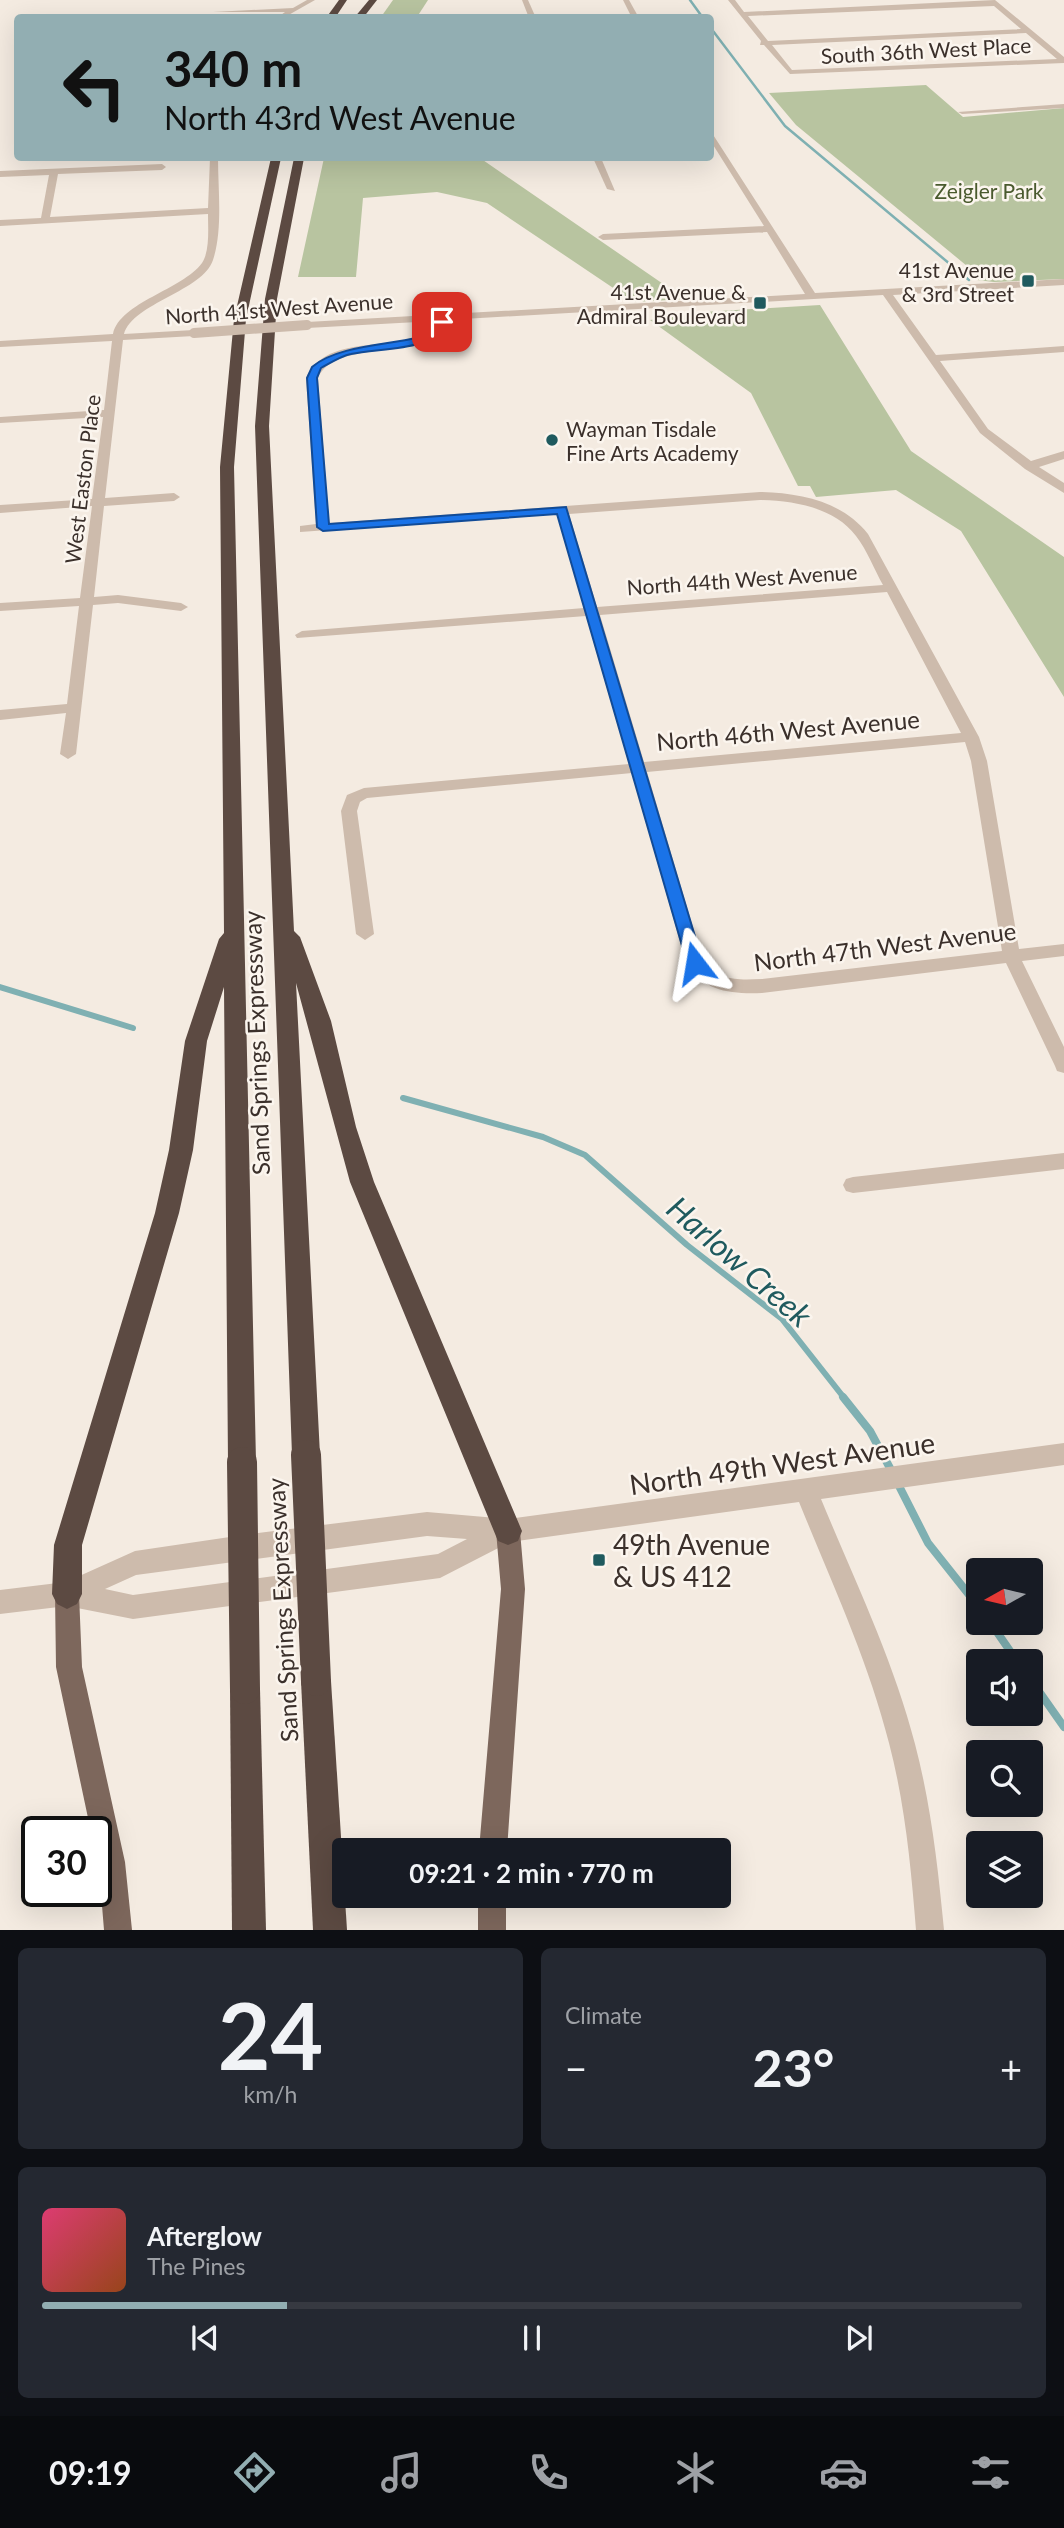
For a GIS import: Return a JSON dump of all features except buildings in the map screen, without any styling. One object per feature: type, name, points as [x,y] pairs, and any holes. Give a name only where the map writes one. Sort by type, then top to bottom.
[{"type":"highway","points":[[361,14],[373,0]]},
{"type":"highway","name":"Sand Springs Expressway","points":[[249,1930],[227,467],[243,301],[275,161]]},
{"type":"highway","name":"Sand Springs Expressway","points":[[298,161],[271,299],[262,403],[267,590],[316,1681],[330,1930]]},
{"type":"highway","points":[[282,915],[323,1031],[339,1109],[362,1181],[508,1531]]},
{"type":"highway","points":[[67,1594],[68,1545],[153,1267],[181,1150],[196,1041],[235,921]]},
{"type":"main road","points":[[495,1838],[513,1589],[508,1531]]},
{"type":"main road","points":[[67,1594],[69,1667],[111,1861],[118,1930]]},
{"type":"main road","points":[[492,1908],[492,1930]]},
{"type":"street","points":[[288,14],[312,0]]},
{"type":"street","points":[[731,0],[763,43],[1027,31]]},
{"type":"street","points":[[741,14],[993,2],[1064,61]]},
{"type":"street","points":[[231,14],[293,10]]},
{"type":"street","name":"South 36th West Place","points":[[763,43],[790,72],[1064,61]]},
{"type":"street","points":[[962,112],[1064,106]]},
{"type":"street","points":[[714,138],[812,296]]},
{"type":"street","points":[[118,337],[124,321],[195,276],[208,262],[211,253],[214,161]]},
{"type":"street","points":[[598,161],[612,189]]},
{"type":"street","points":[[0,174],[162,167]]},
{"type":"street","points":[[45,221],[54,171]]},
{"type":"street","points":[[0,223],[213,211]]},
{"type":"street","points":[[603,237],[770,229]]},
{"type":"street","name":"North 41st West Avenue","points":[[0,344],[1064,282]]},
{"type":"street","points":[[886,292],[984,431],[1064,489]]},
{"type":"street","points":[[323,527],[312,378],[317,367],[346,352],[424,339],[442,326],[440,317]]},
{"type":"street","name":"West Easton Place","points":[[68,754],[118,337]]},
{"type":"street","points":[[933,358],[1064,349]]},
{"type":"street","points":[[0,420],[109,413]]},
{"type":"street","points":[[1029,466],[1064,455]]},
{"type":"street","points":[[0,509],[174,496]]},
{"type":"street","points":[[306,528],[760,496],[798,498],[827,508],[853,523],[892,588],[971,737],[979,761],[1011,956],[1064,1066]]},
{"type":"street","points":[[562,510],[638,766]]},
{"type":"street","name":"North 44th West Avenue","points":[[302,635],[892,588]]},
{"type":"street","points":[[0,607],[132,599],[181,607]]},
{"type":"street","points":[[0,715],[74,708]]},
{"type":"street","name":"North 46th West Avenue","points":[[365,934],[349,811],[358,796],[373,791],[971,737]]},
{"type":"street","name":"North 47th West Avenue","points":[[638,766],[695,963],[713,983],[729,987],[762,986],[1064,950]]},
{"type":"street","points":[[853,1185],[1064,1161]]},
{"type":"street","name":"North 49th West Avenue","points":[[0,1602],[67,1594],[135,1563],[250,1546],[427,1524],[508,1531],[1064,1454]]},
{"type":"street","points":[[818,1489],[885,1685],[914,1792],[924,1854],[930,1930]]},
{"type":"street","name":"North 49th West Avenue","points":[[67,1594],[133,1607],[440,1566],[508,1531]]},
{"type":"green space","points":[[393,0],[428,0],[419,14],[383,14]]},
{"type":"green space","name":"Zeigler Park","points":[[926,85],[963,117],[1064,108],[1064,279],[994,282],[977,280],[967,266],[796,125],[769,93]]},
{"type":"green space","points":[[323,161],[484,161],[685,299],[634,302],[487,203],[437,192],[363,198],[356,277],[298,277]]},
{"type":"green space","points":[[820,305],[911,451],[1064,557],[1064,697],[961,531],[896,490],[816,497],[810,486],[798,486],[751,393],[650,320],[703,312]]},
{"type":"waterway","points":[[690,0],[700,14]]},
{"type":"waterway","points":[[714,32],[785,126],[969,280]]},
{"type":"waterway","name":"Harlow Creek","points":[[0,987],[133,1028]]},
{"type":"waterway","name":"Harlow Creek","points":[[403,1098],[543,1137],[585,1155],[687,1245],[782,1319],[845,1399]]},
{"type":"waterway","name":"Harlow Creek","points":[[843,1397],[870,1431],[891,1470]]},
{"type":"waterway","name":"Harlow Creek","points":[[897,1482],[928,1543],[966,1591]]},
{"type":"waterway","name":"Harlow Creek","points":[[999,1635],[1009,1649]]},
{"type":"waterway","name":"Harlow Creek","points":[[1043,1697],[1064,1727]]},
{"type":"place","name":"41st Avenue & 3rd Street","points":[[1028,281]]},
{"type":"place","name":"41st Avenue & Admiral Boulevard","points":[[760,303]]},
{"type":"place","name":"Wayman Tisdale Fine Arts Academy","points":[[552,440]]},
{"type":"place","name":"49th Avenue & US 412","points":[[599,1560]]},
{"type":"route","points":[[442,322],[438,331],[424,339],[346,352],[321,362],[314,371],[312,378],[323,527],[562,510],[695,963]]}]
